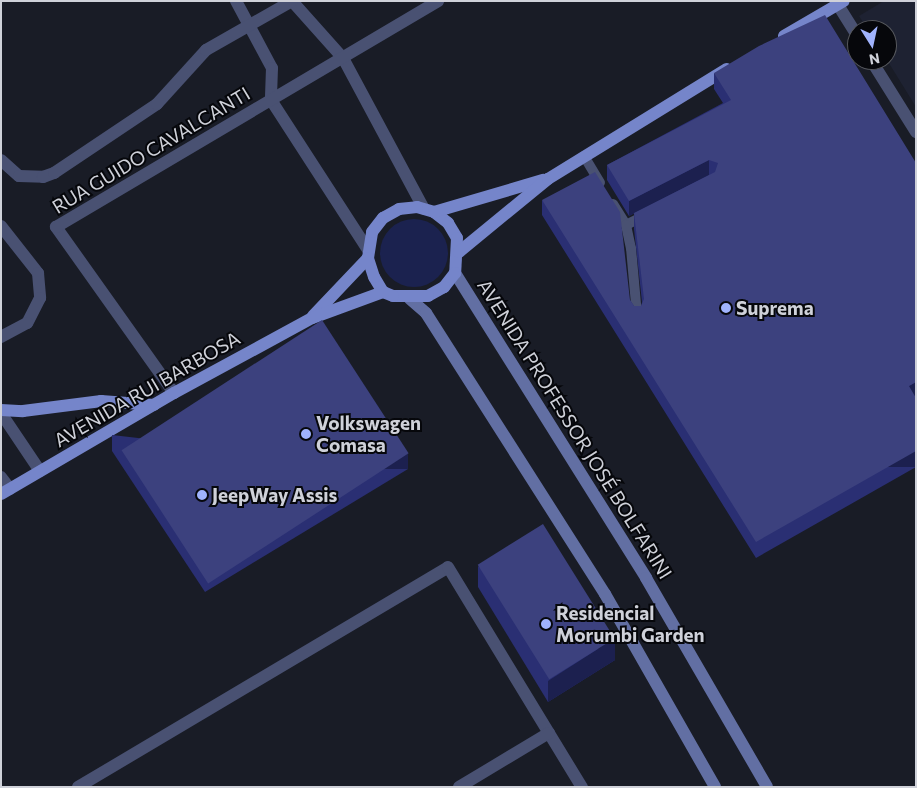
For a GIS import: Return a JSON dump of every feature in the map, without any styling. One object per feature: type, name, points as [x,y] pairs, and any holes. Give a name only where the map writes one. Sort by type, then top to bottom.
[{"type":"main road","points":[[769,45],[841,3]]},
{"type":"main road","name":"AVENIDA RUI BARBOSA","points":[[459,252],[548,179],[743,60]]},
{"type":"main road","name":"AVENIDA RUI BARBOSA","points":[[312,318],[368,254],[372,232],[384,218],[399,209],[429,211],[548,179]]},
{"type":"main road","points":[[368,254],[374,277],[383,292],[410,299],[428,296],[444,288],[455,273],[459,252],[457,238],[448,223],[429,211]]},
{"type":"main road","name":"AVENIDA PROFESSOR JOSÉ BOLFARINI","points":[[455,273],[646,578],[767,787]]},
{"type":"main road","name":"AVENIDA RUI BARBOSA","points":[[6,491],[174,393],[312,318],[383,292]]},
{"type":"main road","points":[[410,299],[426,313],[605,594],[715,787]]},
{"type":"main road","points":[[1,411],[23,411],[100,401],[154,405]]},
{"type":"street","points":[[236,1],[272,68],[271,100],[368,254]]},
{"type":"street","points":[[1,160],[19,176],[43,177],[54,173],[157,104],[206,50],[292,1],[343,58],[429,211]]},
{"type":"street","name":"RUA GUIDO CAVALCANTI","points":[[174,393],[56,227],[438,1]]},
{"type":"street","points":[[841,3],[849,20]]},
{"type":"street","points":[[878,70],[916,132]]},
{"type":"street","points":[[1,226],[38,273],[40,298],[27,323],[1,337]]},
{"type":"street","points":[[1,411],[40,471]]},
{"type":"street","points":[[1,477],[6,491]]},
{"type":"street","points":[[78,787],[448,567],[582,787]]},
{"type":"street","points":[[459,787],[549,733]]},
{"type":"lane","points":[[584,156],[626,225],[631,248],[637,315]]},
{"type":"lane","points":[[626,225],[652,212]]},
{"type":"shaded area","points":[[884,1],[916,1],[916,107],[893,70],[897,70],[897,20],[862,20],[859,16]]},
{"type":"shaded area","points":[[414,219],[427,222],[438,229],[445,240],[448,253],[445,266],[438,277],[427,284],[414,287],[401,284],[390,277],[383,266],[380,253],[383,240],[390,229],[401,222]]},
{"type":"building","name":"Suprema","points":[[825,15],[847,51],[847,70],[859,70],[916,163],[916,382],[909,386],[916,398],[916,451],[756,542],[542,200],[595,172],[620,212],[630,300],[634,306],[641,306],[644,299],[634,213],[715,172],[718,163],[709,160],[629,201],[607,165],[731,100],[714,73],[759,46]]},
{"type":"building","points":[[322,320],[409,453],[208,584],[122,450]]},
{"type":"building","name":"Residencial Morumbi Garden","points":[[543,524],[615,638],[549,679],[478,565]]},
{"type":"place","name":"Suprema","points":[[726,308]]},
{"type":"place","name":"Volkswagen Comasa","points":[[306,434]]},
{"type":"place","name":"JeepWay Assis","points":[[202,495]]},
{"type":"place","name":"Residencial Morumbi Garden","points":[[546,624]]}]
